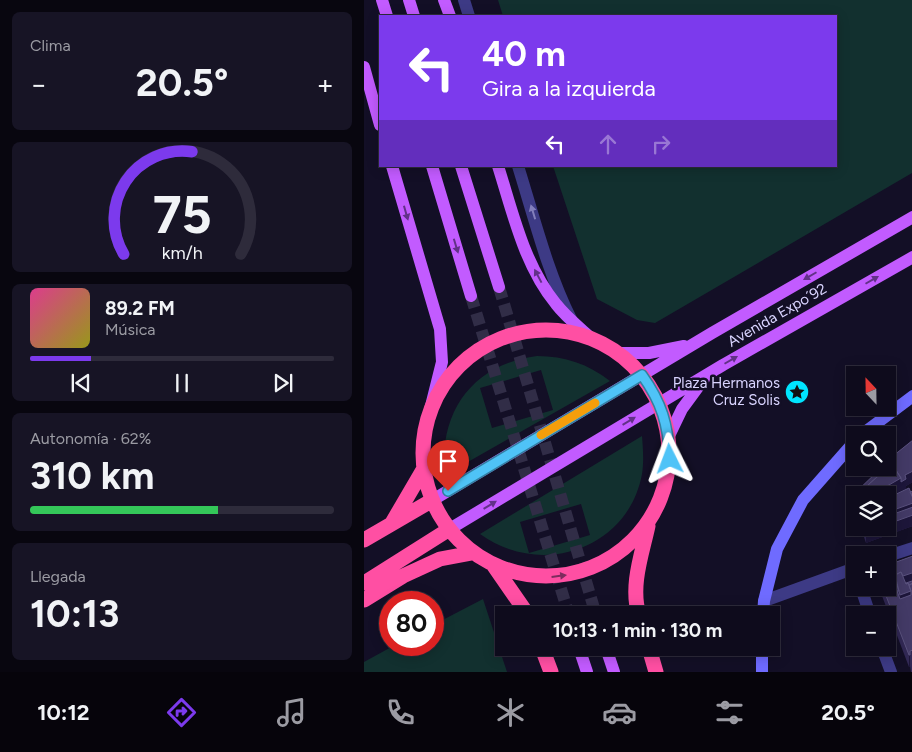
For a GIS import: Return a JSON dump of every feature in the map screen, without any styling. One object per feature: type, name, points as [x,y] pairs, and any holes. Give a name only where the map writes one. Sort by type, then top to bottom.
[{"type":"highway","points":[[544,330],[569,332],[592,338],[619,354],[642,375],[659,403],[668,436],[670,459],[659,503],[648,523],[636,538],[606,561],[588,569],[550,577],[531,576],[494,566],[472,553],[448,530],[431,501],[423,470],[422,453],[424,431],[430,410],[441,388],[456,368],[474,352],[496,340],[520,332],[544,330]]},
{"type":"highway","points":[[392,523],[423,470]]},
{"type":"highway","points":[[364,540],[431,501]]},
{"type":"highway","points":[[636,606],[636,584],[648,523]]},
{"type":"highway","points":[[364,583],[448,530]]},
{"type":"highway","points":[[364,600],[403,576],[440,559],[472,553]]},
{"type":"highway","points":[[494,566],[522,606]]},
{"type":"highway","points":[[545,656],[551,672]]},
{"type":"highway","points":[[651,656],[656,672]]},
{"type":"main road","points":[[382,0],[387,15]]},
{"type":"main road","points":[[409,0],[414,15]]},
{"type":"main road","points":[[444,0],[450,15]]},
{"type":"main road","points":[[364,66],[379,121]]},
{"type":"main road","points":[[392,167],[440,329],[442,362],[430,410]]},
{"type":"main road","points":[[432,167],[471,296]]},
{"type":"main road","points":[[462,167],[499,287]]},
{"type":"main road","points":[[498,167],[526,251],[540,281],[556,304],[592,338]]},
{"type":"main road","name":"Avenida Expo´92","points":[[431,501],[692,345],[912,217]]},
{"type":"main road","name":"Avenida Expo´92","points":[[448,530],[709,373],[912,257]]},
{"type":"main road","points":[[619,354],[649,353],[692,345]]},
{"type":"main road","points":[[668,436],[682,408],[709,373]]},
{"type":"main road","points":[[582,656],[587,672]]},
{"type":"main road","points":[[609,656],[614,672]]},
{"type":"street","points":[[464,0],[470,15]]},
{"type":"street","points":[[518,167],[553,277],[574,323]]},
{"type":"street","points":[[873,426],[912,396]]},
{"type":"street","points":[[764,606],[777,548],[803,500],[846,451]]},
{"type":"street","points":[[896,553],[912,548]]},
{"type":"street","points":[[764,601],[846,573]]},
{"type":"street","points":[[762,656],[762,672]]},
{"type":"street","points":[[885,656],[891,672]]},
{"type":"green space","points":[[498,0],[912,0],[912,173],[655,323],[637,320],[597,299],[553,167],[837,167],[837,15],[503,15]]},
{"type":"green space","points":[[537,356],[567,359],[593,370],[610,381],[445,475],[444,452],[447,431],[454,412],[464,395],[478,381],[495,369],[514,361]],"holes":[[[541,370],[553,410],[492,428],[480,388]]]},
{"type":"green space","points":[[642,436],[642,474],[633,500],[619,522],[600,538],[578,549],[554,554],[529,554],[504,547],[480,534]],"holes":[[[581,504],[590,535],[529,553],[520,522]]]},
{"type":"green space","points":[[483,599],[495,636],[495,656],[502,656],[507,672],[364,672],[364,662],[379,654],[379,656],[444,656],[444,619]]},
{"type":"building","points":[[913,440],[913,471],[905,475],[906,479],[901,482],[901,478],[896,470],[896,454]]},
{"type":"building","points":[[896,470],[901,478],[887,486],[868,486],[878,476],[896,476]]},
{"type":"building","points":[[873,476],[878,476],[868,486],[862,486]]},
{"type":"building","points":[[909,488],[913,503],[896,509],[896,494]]},
{"type":"building","points":[[913,507],[913,515],[896,521],[896,513]]},
{"type":"building","points":[[913,556],[913,573],[903,576],[901,572],[896,574],[896,562]]},
{"type":"building","points":[[901,572],[911,591],[900,595],[896,574]]},
{"type":"building","points":[[896,582],[900,599],[911,595],[909,585],[913,583],[913,650],[910,651],[910,655],[896,622],[896,606],[890,606],[886,596],[896,596]]},
{"type":"tunnel","points":[[499,287],[593,606]]},
{"type":"tunnel","points":[[471,296],[566,606]]},
{"type":"slow traffic","points":[[541,435],[595,403]]},
{"type":"place","name":"Plaza Hermanos Cruz Solis","points":[[797,392]]},
{"type":"route","points":[[448,491],[642,375],[659,403],[665,419],[670,459]]}]
